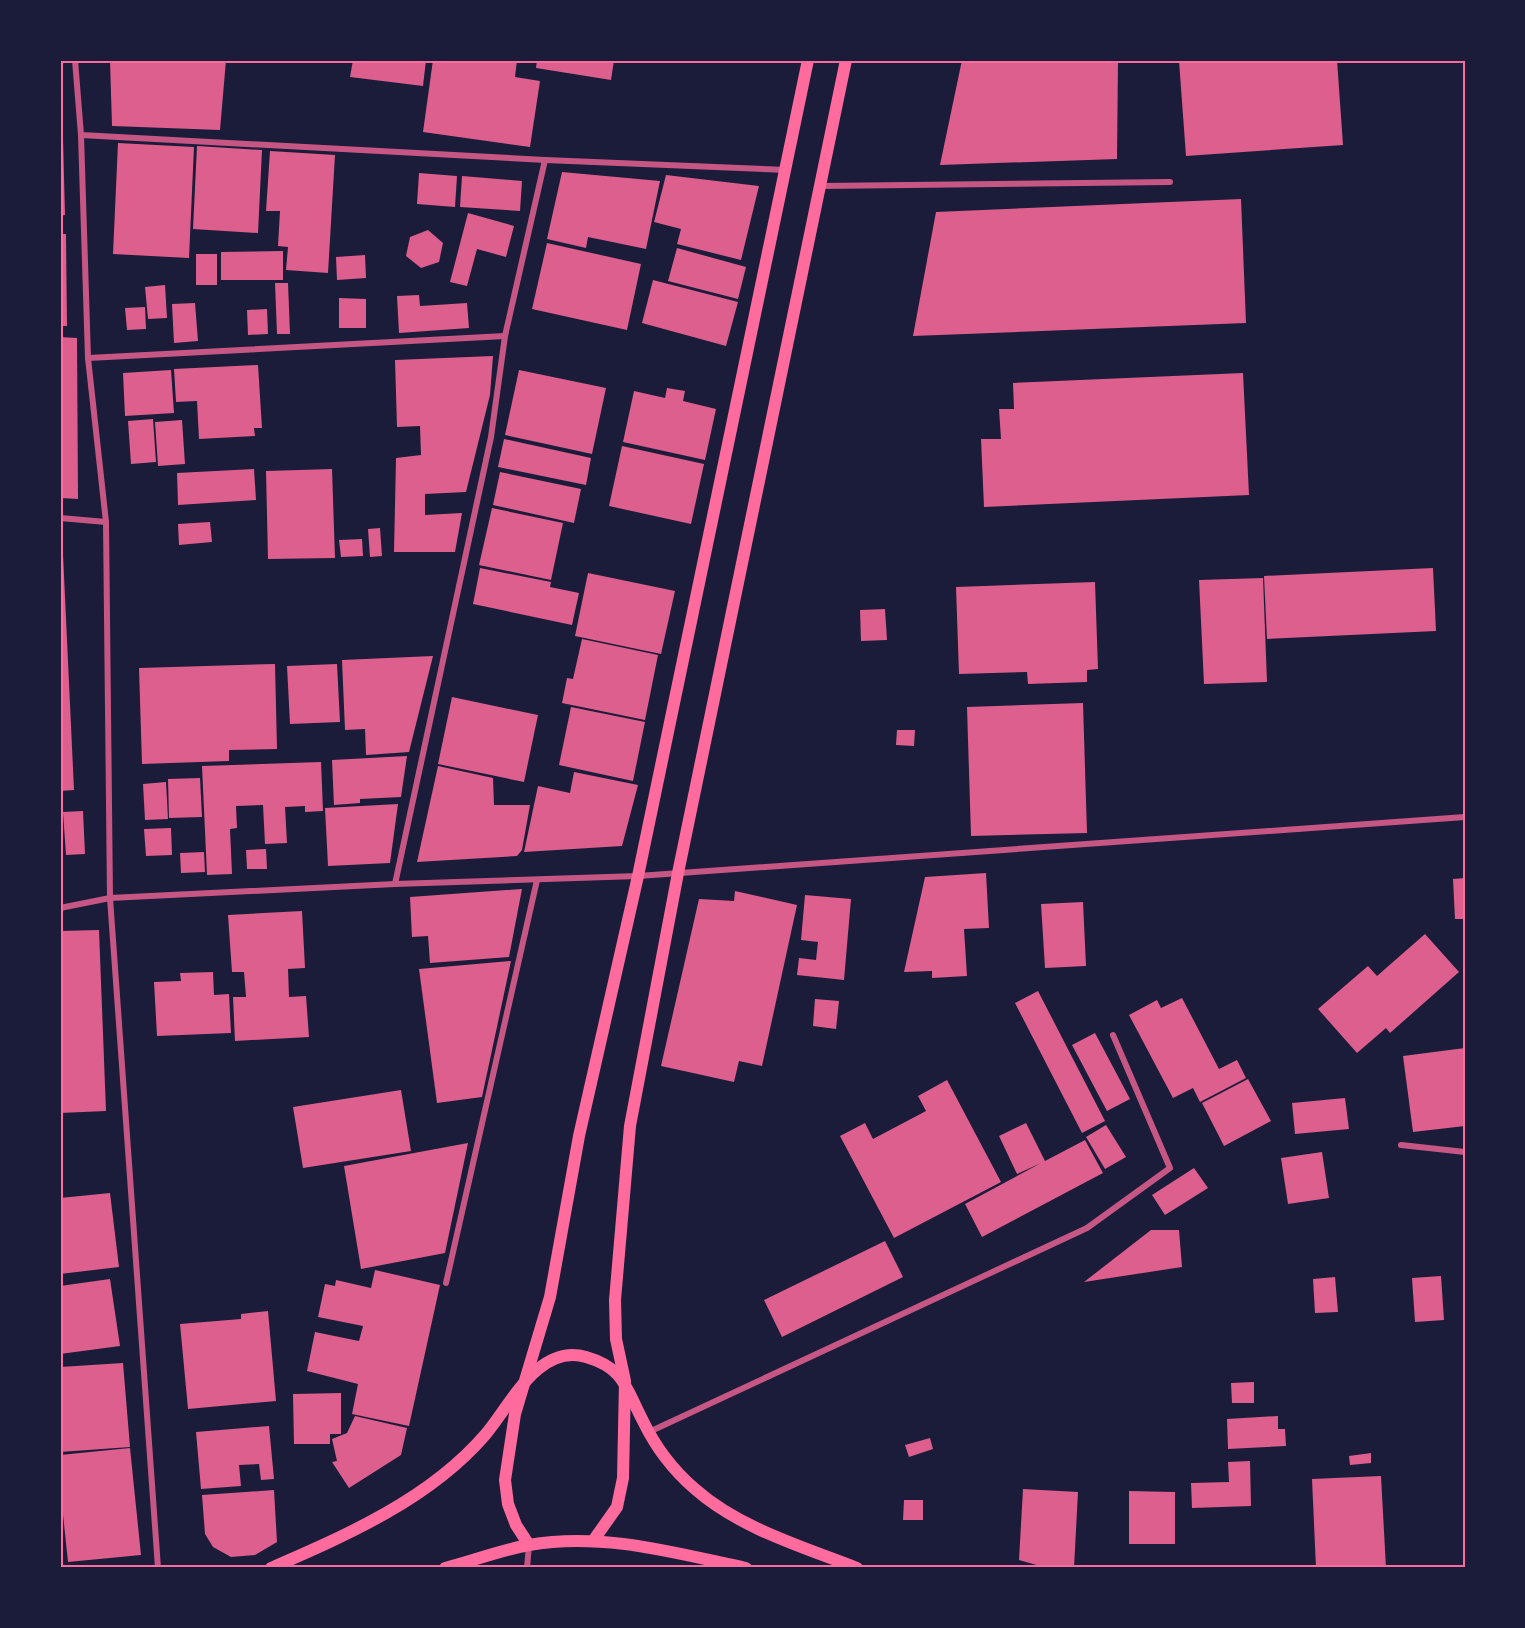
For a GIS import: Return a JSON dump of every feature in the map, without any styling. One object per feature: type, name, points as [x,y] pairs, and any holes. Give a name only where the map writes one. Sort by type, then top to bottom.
[{"type":"main road","points":[[529,1545],[516,1525],[508,1504],[505,1480],[514,1414],[550,1297],[579,1136],[638,876],[787,170],[808,60]]},
{"type":"main road","points":[[846,60],[678,873],[630,1126],[615,1300],[616,1339],[625,1381],[649,1432],[665,1457],[695,1490],[734,1517],[857,1568]]},
{"type":"main road","points":[[271,1568],[356,1529],[405,1501],[448,1472],[484,1435],[523,1384],[540,1368],[558,1357],[583,1356],[607,1364],[625,1381],[623,1478],[617,1508],[593,1541]]},
{"type":"main road","points":[[445,1568],[529,1545],[593,1541],[634,1545],[746,1568]]},
{"type":"street","points":[[75,60],[81,135],[88,358],[106,522],[110,898],[158,1568]]},
{"type":"street","points":[[81,135],[545,160],[787,170]]},
{"type":"street","points":[[395,884],[491,437],[505,336],[545,160]]},
{"type":"street","points":[[819,186],[1170,182]]},
{"type":"street","points":[[88,358],[505,336]]},
{"type":"street","points":[[60,518],[106,522]]},
{"type":"street","points":[[60,908],[110,898],[395,884],[638,876],[1465,817]]},
{"type":"street","points":[[446,1283],[537,880]]},
{"type":"street","points":[[649,1432],[1087,1228],[1170,1168],[1113,1035]]},
{"type":"street","points":[[1401,1145],[1465,1152]]},
{"type":"street","points":[[526,1568],[529,1545]]},
{"type":"building","points":[[110,60],[226,60],[220,130],[112,126]]},
{"type":"building","points":[[353,60],[426,60],[423,86],[350,77]]},
{"type":"building","points":[[433,60],[517,60],[515,77],[540,81],[530,147],[423,132]]},
{"type":"building","points":[[537,60],[614,60],[611,80],[536,68]]},
{"type":"building","points":[[962,60],[1118,60],[1117,159],[940,165]]},
{"type":"building","points":[[1337,60],[1343,145],[1186,156],[1179,61]]},
{"type":"building","points":[[60,138],[63,138],[65,215],[60,216]]},
{"type":"building","points":[[118,143],[194,147],[189,258],[113,254]]},
{"type":"building","points":[[197,146],[262,150],[258,233],[193,229]]},
{"type":"building","points":[[270,151],[335,155],[328,273],[286,270],[288,247],[278,246],[280,211],[266,211]]},
{"type":"building","points":[[562,172],[660,181],[646,249],[588,237],[586,248],[547,239]]},
{"type":"building","points":[[419,173],[457,176],[455,207],[417,204]]},
{"type":"building","points":[[666,175],[759,186],[741,260],[677,244],[681,229],[654,222]]},
{"type":"building","points":[[462,176],[522,181],[520,211],[460,207]]},
{"type":"building","points":[[1241,199],[1246,323],[913,336],[936,212]]},
{"type":"building","points":[[468,213],[514,226],[506,257],[477,249],[467,286],[450,282]]},
{"type":"building","points":[[428,230],[443,243],[439,262],[421,268],[406,256],[410,237]]},
{"type":"building","points":[[60,234],[66,234],[67,326],[60,326]]},
{"type":"building","points":[[547,243],[641,264],[627,330],[532,309]]},
{"type":"building","points":[[677,248],[746,267],[738,299],[668,281]]},
{"type":"building","points":[[283,251],[283,280],[221,280],[221,252]]},
{"type":"building","points":[[196,254],[217,254],[217,285],[196,285]]},
{"type":"building","points":[[365,255],[366,278],[337,280],[336,257]]},
{"type":"building","points":[[653,280],[738,302],[726,346],[642,323]]},
{"type":"building","points":[[275,283],[288,283],[290,334],[277,334]]},
{"type":"building","points":[[165,285],[167,318],[148,319],[145,287]]},
{"type":"building","points":[[419,295],[420,306],[467,303],[469,328],[399,333],[397,296]]},
{"type":"building","points":[[339,298],[366,299],[366,328],[339,328]]},
{"type":"building","points":[[195,303],[198,341],[174,343],[172,304]]},
{"type":"building","points":[[145,307],[146,329],[127,330],[125,308]]},
{"type":"building","points":[[267,309],[268,334],[248,335],[247,310]]},
{"type":"building","points":[[60,337],[77,338],[78,499],[60,498]]},
{"type":"building","points":[[493,356],[490,395],[466,492],[425,494],[425,515],[462,513],[455,552],[394,552],[396,458],[421,455],[420,426],[397,427],[395,360]]},
{"type":"building","points":[[258,365],[262,428],[254,428],[255,436],[199,439],[197,401],[176,402],[174,369]]},
{"type":"building","points":[[171,370],[174,413],[125,416],[123,373]]},
{"type":"building","points":[[519,370],[606,388],[592,454],[505,435]]},
{"type":"building","points":[[1243,373],[1249,495],[984,507],[981,439],[1001,439],[999,409],[1014,409],[1013,383]]},
{"type":"building","points":[[667,388],[685,391],[683,401],[716,409],[705,460],[623,442],[634,391],[665,398]]},
{"type":"building","points":[[153,419],[156,462],[131,464],[128,421]]},
{"type":"building","points":[[182,420],[185,464],[158,466],[155,422]]},
{"type":"building","points":[[504,439],[591,458],[586,485],[498,467]]},
{"type":"building","points":[[622,446],[704,464],[691,524],[609,506]]},
{"type":"building","points":[[254,469],[256,500],[178,505],[177,473]]},
{"type":"building","points":[[332,469],[335,558],[268,559],[266,471]]},
{"type":"building","points":[[500,472],[581,489],[574,523],[493,505]]},
{"type":"building","points":[[492,508],[563,523],[551,580],[479,565]]},
{"type":"building","points":[[210,522],[212,542],[179,545],[178,524]]},
{"type":"building","points":[[380,528],[382,556],[370,557],[368,529]]},
{"type":"building","points":[[362,539],[363,556],[341,557],[339,540]]},
{"type":"building","points":[[60,554],[63,554],[74,790],[60,791]]},
{"type":"building","points":[[480,568],[551,582],[550,587],[579,593],[572,625],[473,604]]},
{"type":"building","points":[[1433,568],[1436,631],[1267,639],[1264,576]]},
{"type":"building","points":[[588,573],[675,591],[661,654],[575,636]]},
{"type":"building","points":[[1263,578],[1267,682],[1204,684],[1199,580]]},
{"type":"building","points":[[1095,582],[1098,669],[1087,670],[1087,682],[1028,684],[1027,672],[959,674],[956,587]]},
{"type":"building","points":[[885,609],[887,640],[861,641],[860,610]]},
{"type":"building","points":[[582,639],[658,655],[645,720],[562,703],[567,678],[573,679]]},
{"type":"building","points":[[433,656],[409,752],[366,755],[365,729],[345,730],[342,660]]},
{"type":"building","points":[[275,664],[277,749],[229,750],[229,761],[142,764],[139,668]]},
{"type":"building","points":[[337,664],[340,722],[290,724],[287,666]]},
{"type":"building","points":[[452,697],[538,715],[524,782],[438,764]]},
{"type":"building","points":[[1083,703],[1087,833],[971,836],[967,707]]},
{"type":"building","points":[[571,707],[645,722],[633,781],[559,765]]},
{"type":"building","points":[[897,730],[915,730],[914,746],[896,745]]},
{"type":"building","points":[[407,756],[401,797],[360,799],[360,803],[334,805],[332,760]]},
{"type":"building","points":[[321,762],[323,811],[305,812],[305,806],[285,807],[287,843],[265,844],[263,805],[236,806],[237,828],[230,829],[232,874],[207,875],[202,766]]},
{"type":"building","points":[[438,766],[493,778],[494,805],[530,805],[522,850],[517,856],[417,862]]},
{"type":"building","points":[[574,772],[638,785],[622,846],[524,852],[538,786],[570,793]]},
{"type":"building","points":[[200,778],[202,817],[169,818],[168,779]]},
{"type":"building","points":[[166,782],[168,819],[145,820],[143,784]]},
{"type":"building","points":[[398,804],[390,863],[328,866],[325,808]]},
{"type":"building","points":[[83,811],[85,854],[66,855],[63,812]]},
{"type":"building","points":[[171,828],[172,855],[146,856],[144,829]]},
{"type":"building","points":[[266,849],[267,869],[247,869],[246,850]]},
{"type":"building","points":[[204,852],[205,872],[181,873],[180,853]]},
{"type":"building","points":[[986,873],[989,928],[964,929],[967,976],[932,978],[932,971],[904,972],[925,877]]},
{"type":"building","points":[[1465,878],[1465,919],[1455,919],[1453,879]]},
{"type":"building","points":[[522,889],[509,957],[430,963],[428,936],[412,937],[410,897]]},
{"type":"building","points":[[735,891],[797,905],[762,1066],[739,1061],[734,1082],[661,1066],[699,899],[734,901]]},
{"type":"building","points":[[805,895],[851,899],[844,980],[797,975],[799,958],[816,960],[818,942],[801,940]]},
{"type":"building","points":[[1083,902],[1086,966],[1045,968],[1041,904]]},
{"type":"building","points":[[302,911],[305,968],[288,969],[289,997],[306,996],[309,1037],[235,1041],[233,997],[246,997],[244,972],[232,972],[228,915]]},
{"type":"building","points":[[99,930],[106,1111],[60,1113],[60,931]]},
{"type":"building","points":[[1425,934],[1459,972],[1390,1033],[1386,1028],[1357,1053],[1318,1009],[1368,966],[1377,976]]},
{"type":"building","points":[[511,961],[482,1097],[437,1103],[419,969]]},
{"type":"building","points":[[213,972],[214,995],[229,994],[231,1033],[157,1036],[154,982],[181,981],[180,973]]},
{"type":"building","points":[[1038,991],[1105,1121],[1082,1133],[1015,1003]]},
{"type":"building","points":[[1182,998],[1219,1069],[1237,1060],[1246,1078],[1200,1102],[1193,1088],[1173,1098],[1129,1015],[1157,1000],[1161,1008]]},
{"type":"building","points":[[815,999],[839,1001],[836,1029],[813,1026]]},
{"type":"building","points":[[1095,1033],[1130,1099],[1107,1111],[1072,1045]]},
{"type":"building","points":[[1465,1048],[1465,1126],[1413,1132],[1403,1056]]},
{"type":"building","points":[[1248,1079],[1271,1121],[1224,1146],[1202,1103]]},
{"type":"building","points":[[947,1080],[1001,1182],[894,1238],[840,1136],[865,1123],[873,1139],[926,1111],[918,1096]]},
{"type":"building","points":[[401,1090],[411,1151],[303,1168],[293,1107]]},
{"type":"building","points":[[1345,1098],[1349,1129],[1295,1134],[1292,1103]]},
{"type":"building","points":[[1026,1123],[1045,1161],[1085,1140],[1103,1173],[982,1237],[965,1204],[1041,1163],[1017,1174],[999,1136]]},
{"type":"building","points":[[1106,1125],[1126,1157],[1105,1169],[1086,1137]]},
{"type":"building","points":[[468,1143],[445,1253],[361,1269],[344,1166]]},
{"type":"building","points":[[1322,1152],[1329,1198],[1288,1204],[1281,1158]]},
{"type":"building","points":[[1194,1168],[1208,1188],[1165,1215],[1152,1195]]},
{"type":"building","points":[[110,1193],[119,1267],[60,1274],[60,1198]]},
{"type":"building","points":[[1151,1230],[1179,1230],[1182,1267],[1084,1282]]},
{"type":"building","points":[[885,1241],[903,1277],[782,1337],[764,1300]]},
{"type":"building","points":[[375,1270],[440,1285],[409,1426],[352,1414],[358,1384],[307,1371],[315,1332],[359,1341],[363,1326],[318,1317],[325,1284],[335,1286],[336,1280],[371,1288]]},
{"type":"building","points":[[1441,1276],[1444,1320],[1415,1322],[1412,1278]]},
{"type":"building","points":[[1335,1277],[1338,1312],[1315,1313],[1313,1279]]},
{"type":"building","points":[[110,1279],[120,1346],[60,1354],[60,1286]]},
{"type":"building","points":[[268,1311],[276,1401],[188,1409],[180,1324],[241,1319],[241,1314]]},
{"type":"building","points":[[123,1363],[130,1447],[60,1452],[60,1367]]},
{"type":"building","points":[[1254,1382],[1254,1403],[1232,1403],[1231,1383]]},
{"type":"building","points":[[341,1393],[341,1434],[330,1434],[330,1444],[294,1444],[293,1394]]},
{"type":"building","points":[[355,1416],[407,1428],[401,1455],[349,1488],[332,1462],[337,1461],[332,1439],[347,1433]]},
{"type":"building","points":[[1278,1416],[1278,1429],[1285,1429],[1286,1446],[1228,1449],[1227,1419]]},
{"type":"building","points":[[269,1426],[274,1479],[261,1480],[259,1464],[239,1465],[241,1486],[201,1489],[196,1432]]},
{"type":"building","points":[[930,1438],[933,1449],[909,1457],[905,1445]]},
{"type":"building","points":[[130,1448],[141,1555],[68,1562],[60,1486],[60,1455]]},
{"type":"building","points":[[1371,1453],[1371,1463],[1350,1465],[1349,1456]]},
{"type":"building","points":[[1250,1461],[1251,1506],[1192,1508],[1191,1483],[1229,1482],[1228,1462]]},
{"type":"building","points":[[1381,1476],[1386,1568],[1316,1568],[1312,1479]]},
{"type":"building","points":[[1023,1489],[1078,1492],[1074,1568],[1047,1568],[1019,1560]]},
{"type":"building","points":[[274,1490],[277,1542],[255,1555],[231,1557],[213,1547],[205,1534],[202,1495]]},
{"type":"building","points":[[1129,1491],[1175,1492],[1175,1544],[1129,1544]]},
{"type":"building","points":[[904,1500],[923,1500],[923,1520],[903,1520]]}]
